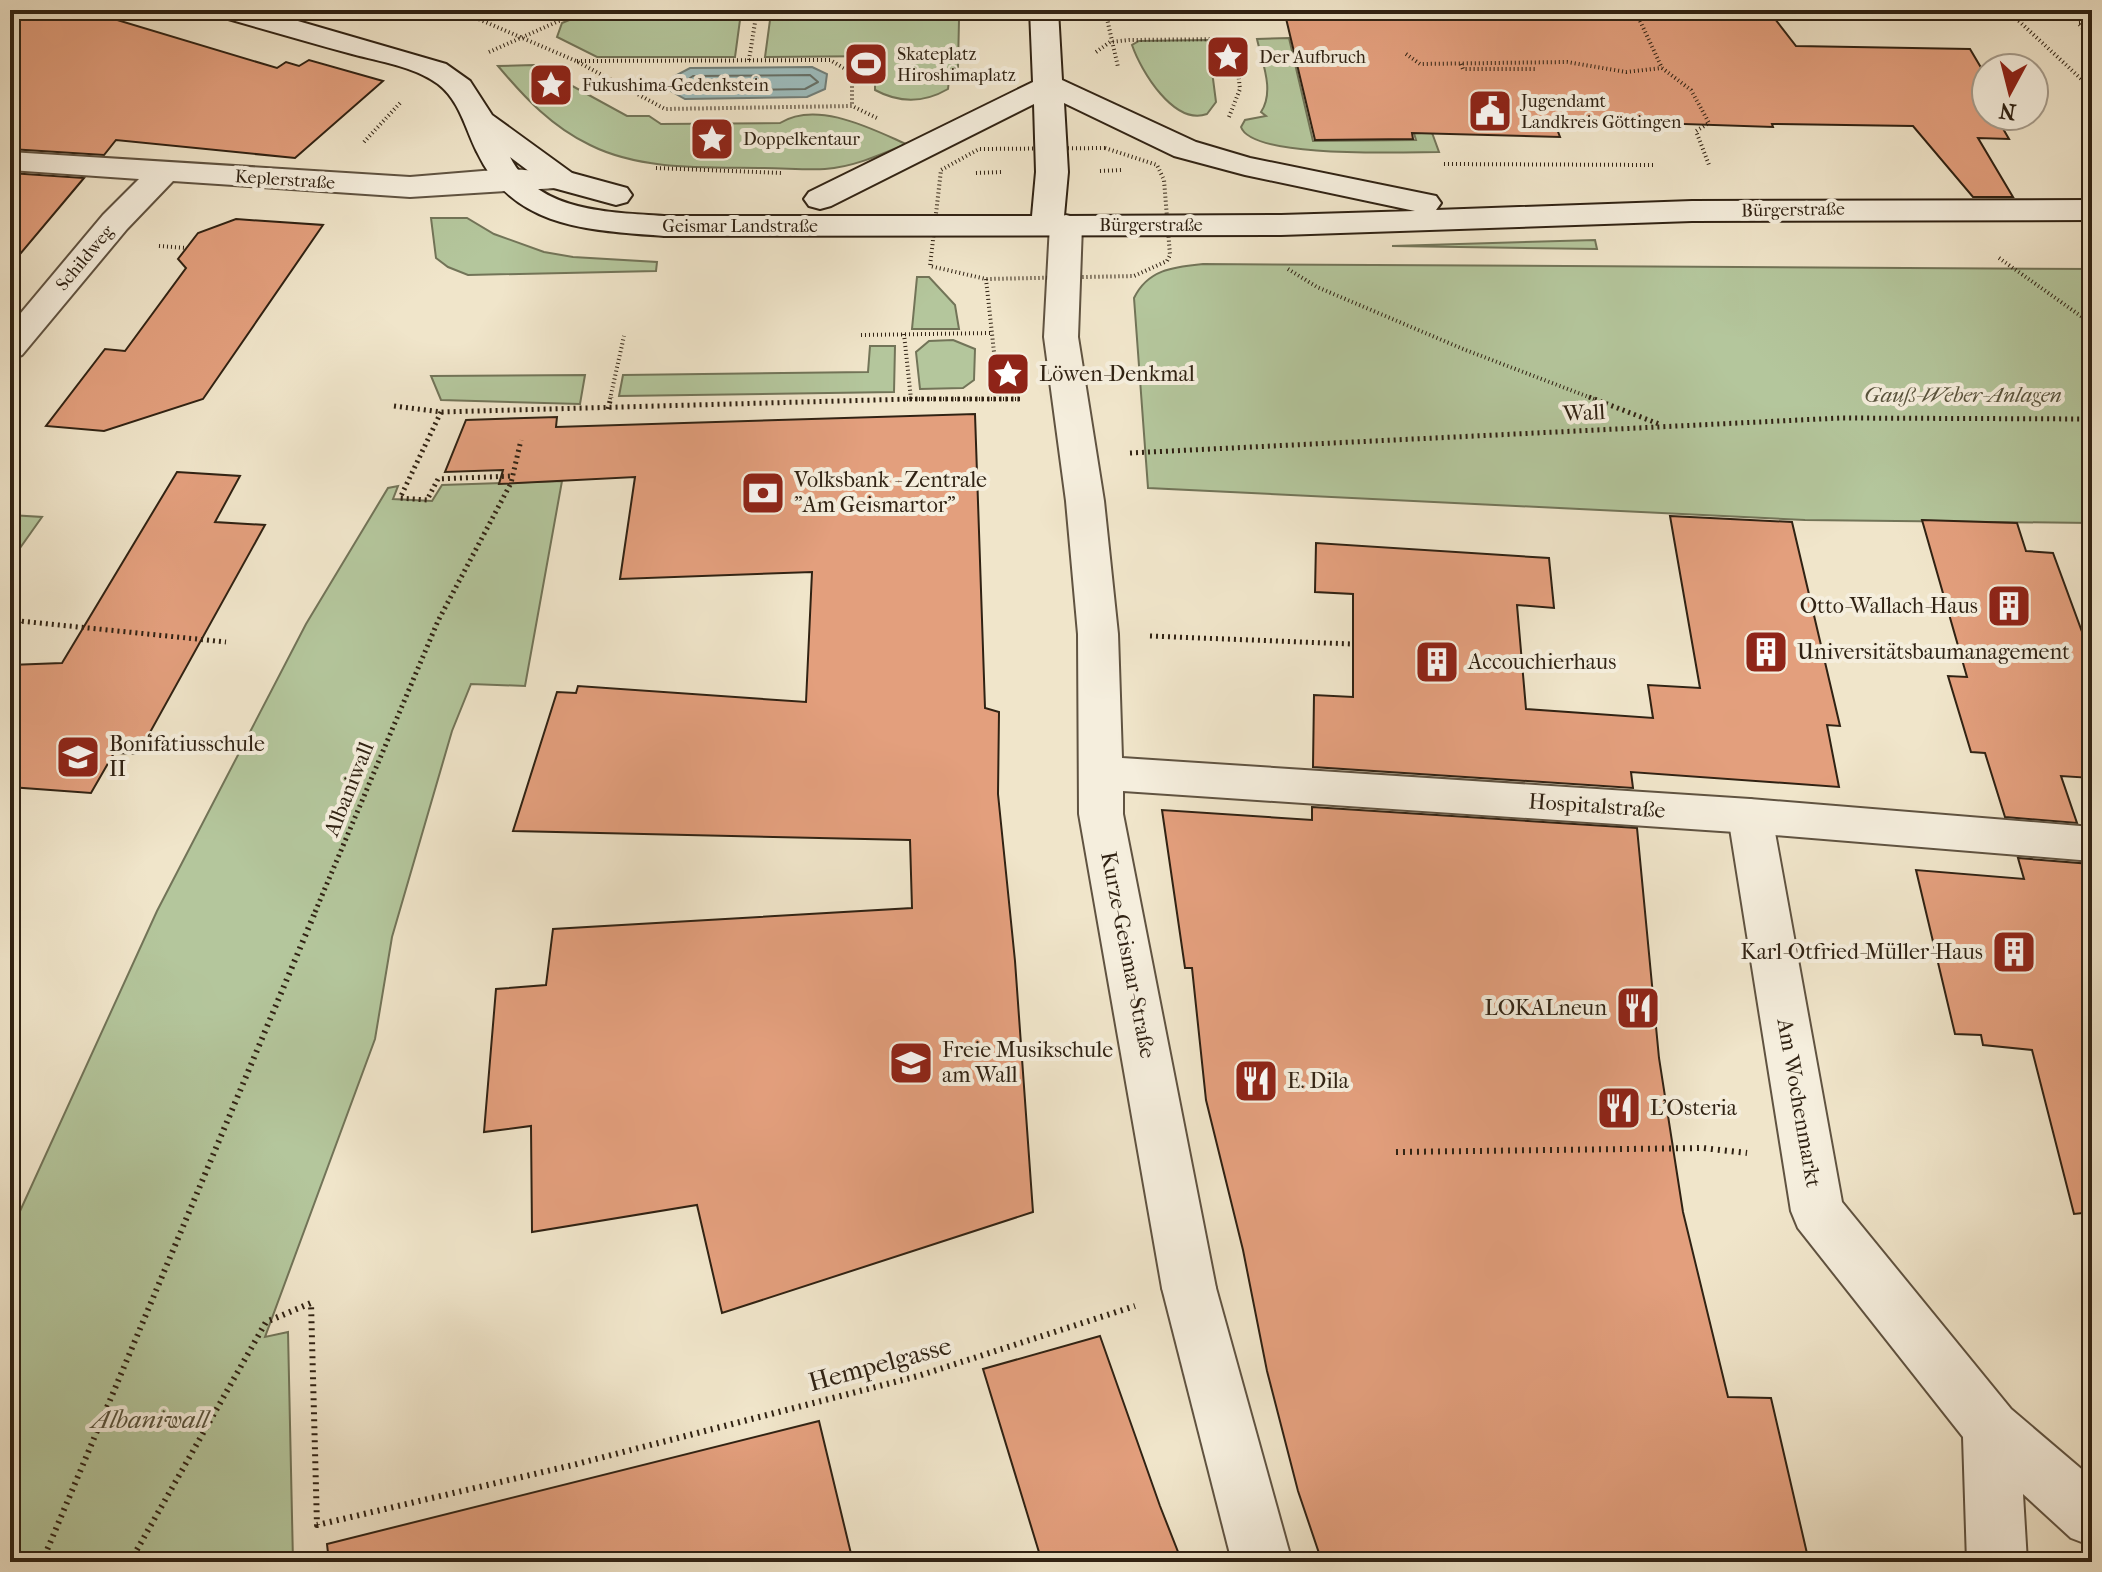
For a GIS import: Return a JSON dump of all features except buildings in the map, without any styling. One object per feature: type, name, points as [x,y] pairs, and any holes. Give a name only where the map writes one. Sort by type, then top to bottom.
[{"type":"main road","name":"Geismar Landstraße","points":[[228,10],[443,74],[461,88],[482,122],[487,140],[507,179],[519,194],[539,205],[580,217],[664,226],[1058,214]]},
{"type":"main road","name":"Kurze-Geismar-Straße","points":[[1044,10],[1052,172],[1058,214],[1043,299],[1061,337],[1078,456],[1098,634],[1101,814],[1189,1288],[1262,1562]]},
{"type":"main road","points":[[820,199],[1049,85],[1185,149],[1245,166],[1494,217]]},
{"type":"main road","name":"Geismar Landstraße","points":[[482,122],[561,180],[600,193],[627,197],[820,199],[1058,214]]},
{"type":"main road","name":"Keplerstraße","points":[[10,161],[410,187],[507,179],[561,180]]},
{"type":"main road","name":"Schildweg","points":[[10,348],[115,222],[164,172]]},
{"type":"main road","name":"Bürgerstraße","points":[[1058,214],[1281,225],[1737,211],[2092,210]]},
{"type":"main road","name":"Hospitalstraße","points":[[1101,773],[1750,816],[2092,844]]},
{"type":"main road","name":"Am Wochenmarkt","points":[[1750,816],[1817,1211],[1991,1428],[2092,1517]]},
{"type":"main road","points":[[1991,1428],[1997,1562]]},
{"type":"path","points":[[479,10],[476,18],[576,61],[665,109],[852,106],[884,122]]},
{"type":"path","points":[[749,60],[757,10]]},
{"type":"path","points":[[480,57],[579,12],[779,10]]},
{"type":"path","points":[[889,10],[914,15],[945,15]]},
{"type":"path","points":[[1635,10],[1662,68],[1691,90],[1709,123],[1696,131],[1709,165]]},
{"type":"path","points":[[2007,10],[2092,89]]},
{"type":"path","points":[[2092,22],[2078,23],[2092,38]]},
{"type":"path","points":[[1110,42],[1234,38],[1240,81],[1238,106],[1217,125]]},
{"type":"path","points":[[1406,54],[1420,64],[1567,62],[1590,70],[1648,72],[1662,68]]},
{"type":"path","points":[[576,61],[830,60],[852,73],[852,106]]},
{"type":"path","points":[[1461,64],[1463,69],[1537,69]]},
{"type":"path","points":[[1505,69],[1508,75]]},
{"type":"path","points":[[360,146],[411,92]]},
{"type":"path","points":[[648,167],[770,172]]},
{"type":"path","points":[[156,246],[187,248]]},
{"type":"path","points":[[1999,258],[2092,324]]},
{"type":"path","points":[[1280,264],[1317,287],[1463,349],[1662,426]]},
{"type":"path","points":[[986,279],[999,398]]},
{"type":"path","points":[[861,335],[993,333]]},
{"type":"path","points":[[904,334],[911,399]]},
{"type":"path","points":[[608,409],[624,336]]},
{"type":"path","points":[[394,406],[441,412],[911,399],[999,398],[1069,403]]},
{"type":"path","points":[[441,412],[400,498],[427,500],[438,479],[512,476],[521,440]]},
{"type":"path","name":"Wall","points":[[1078,456],[1840,418],[2092,419]]},
{"type":"path","name":"Albaniwall","points":[[42,1562],[438,621],[512,476]]},
{"type":"path","points":[[10,620],[226,642]]},
{"type":"path","points":[[10,637],[20,621]]},
{"type":"path","points":[[1098,634],[1352,644]]},
{"type":"path","points":[[1396,1152],[1703,1148],[1808,1159]]},
{"type":"path","name":"Hempelgasse","points":[[130,1562],[266,1322],[311,1303],[317,1525],[577,1464],[918,1376],[1189,1288]]},
{"type":"green space","points":[[868,11],[885,19],[959,20],[958,67],[950,71],[948,89],[912,100],[875,90],[875,73],[885,70],[884,56],[765,57],[770,20],[781,12]]},
{"type":"green space","points":[[735,12],[740,20],[735,57],[597,57],[557,37],[562,23],[586,13]]},
{"type":"green space","points":[[1289,38],[1313,141],[1416,140],[1413,130],[1431,130],[1439,152],[1332,152],[1272,144],[1251,137],[1241,127],[1245,120],[1266,116],[1261,112],[1267,95],[1266,76],[1257,39]]},
{"type":"green space","points":[[1208,40],[1216,102],[1207,114],[1195,116],[1183,112],[1160,94],[1132,45],[1139,41]]},
{"type":"green space","points":[[534,65],[627,116],[649,116],[661,124],[780,123],[811,114],[844,119],[906,144],[856,163],[825,169],[698,167],[631,159],[590,145],[563,130],[529,100],[498,66]]},
{"type":"green space","points":[[431,218],[467,218],[494,234],[544,252],[573,257],[657,262],[656,271],[468,275],[436,258]]},
{"type":"green space","points":[[1595,240],[1597,249],[1392,246]]},
{"type":"green space","name":"Gauß-Weber-Anlagen","points":[[1203,264],[2092,269],[2092,523],[1805,520],[1148,488],[1134,298],[1154,275],[1172,268]]},
{"type":"green space","points":[[917,277],[929,277],[955,305],[959,329],[912,329]]},
{"type":"green space","points":[[953,340],[975,349],[974,380],[963,388],[920,389],[916,352],[929,341]]},
{"type":"green space","points":[[870,346],[895,346],[894,392],[619,396],[623,375],[868,372]]},
{"type":"green space","points":[[585,375],[580,404],[441,400],[431,376]]},
{"type":"green space","name":"Albaniwall","points":[[562,481],[525,686],[471,684],[452,731],[392,937],[375,1039],[265,1337],[288,1332],[293,1562],[10,1562],[10,1233],[157,911],[306,624],[388,488],[398,486],[393,499],[432,501],[442,485]]},
{"type":"green space","points":[[10,515],[42,517],[10,562]]},
{"type":"water","points":[[812,67],[827,74],[825,89],[807,97],[685,99],[669,90],[673,77],[690,68]]},
{"type":"place","name":"Der Aufbruch","points":[[1228,57]]},
{"type":"place","name":"Skateplatz Hiroshimaplatz","points":[[866,64]]},
{"type":"place","name":"Fukushima-Gedenkstein","points":[[551,85]]},
{"type":"place","name":"Jugendamt Landkreis Göttingen","points":[[1490,111]]},
{"type":"place","name":"Doppelkentaur","points":[[712,139]]},
{"type":"place","name":"Löwen-Denkmal","points":[[1008,374]]},
{"type":"place","name":"Volksbank - Zentrale \"Am Geismartor\"","points":[[763,493]]},
{"type":"place","name":"Otto-Wallach-Haus","points":[[2009,606]]},
{"type":"place","name":"Universitätsbaumanagement","points":[[1766,652]]},
{"type":"place","name":"Accouchierhaus","points":[[1437,662]]},
{"type":"place","name":"Bonifatiusschule II","points":[[78,757]]},
{"type":"place","name":"Karl-Otfried-Müller-Haus","points":[[2014,952]]},
{"type":"place","name":"LOKALneun","points":[[1638,1008]]},
{"type":"place","name":"Freie Musikschule am Wall","points":[[911,1063]]},
{"type":"place","name":"E. Dila","points":[[1256,1081]]},
{"type":"place","name":"L'Osteria","points":[[1619,1108]]}]
